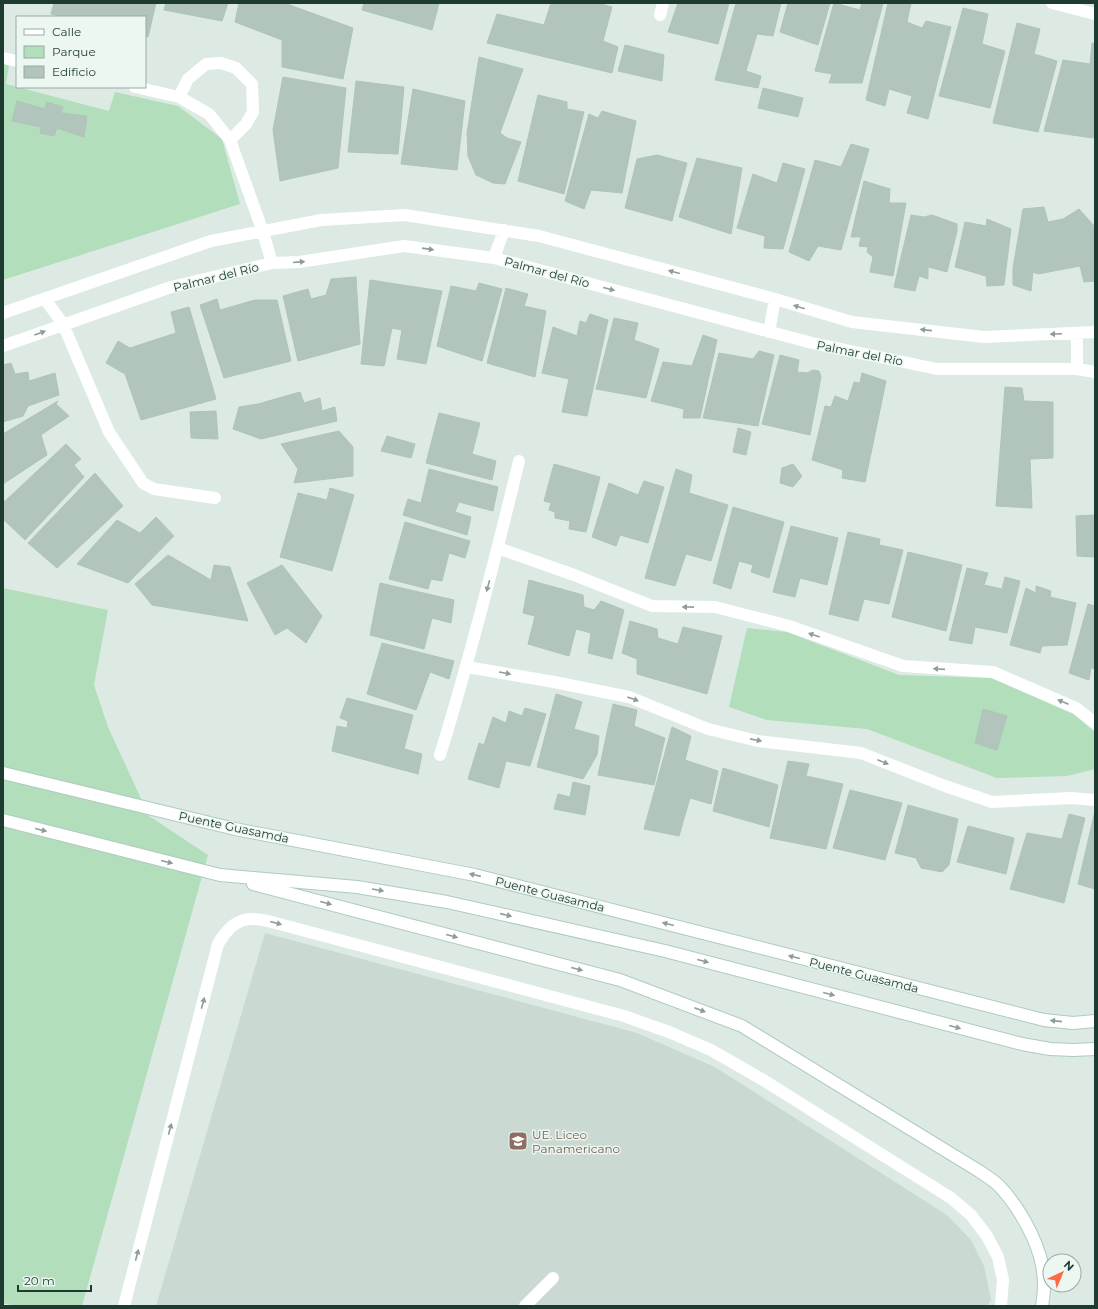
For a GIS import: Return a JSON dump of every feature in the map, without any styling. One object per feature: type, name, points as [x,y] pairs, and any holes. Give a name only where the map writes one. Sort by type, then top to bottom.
[{"type":"street","points":[[660,15],[663,3]]},
{"type":"street","points":[[1052,3],[1095,14]]},
{"type":"street","points":[[3,58],[16,61]]},
{"type":"street","points":[[179,97],[188,79],[206,64],[221,63],[236,68],[252,84],[253,112],[246,124],[230,140]]},
{"type":"street","points":[[139,88],[179,97],[209,114],[230,140],[263,232],[272,263]]},
{"type":"street","points":[[3,313],[211,242],[321,220],[405,216],[540,236],[852,322],[984,336],[1095,332]]},
{"type":"street","points":[[494,258],[504,230]]},
{"type":"street","name":"Palmar del Río","points":[[3,346],[171,287],[272,263],[299,262],[404,246],[494,258],[812,343],[937,369],[1077,369],[1095,372]]},
{"type":"street","points":[[45,299],[63,324],[109,432],[143,483],[154,489],[215,498]]},
{"type":"street","points":[[769,332],[775,300]]},
{"type":"street","points":[[1077,333],[1077,369]]},
{"type":"street","points":[[440,755],[467,667],[519,462]]},
{"type":"street","points":[[498,548],[574,575],[652,606],[715,608],[789,626],[903,666],[993,672],[1076,708],[1095,723]]},
{"type":"street","points":[[467,667],[629,697],[708,729],[758,741],[861,753],[945,786],[992,802],[1072,798],[1095,800]]},
{"type":"street","name":"Puente Guasamda","points":[[3,773],[235,828],[475,875],[1044,1020],[1073,1023],[1095,1021]]},
{"type":"street","points":[[3,820],[220,875],[620,980],[742,1026],[979,1171],[997,1184],[1016,1207],[1038,1247],[1043,1270],[1044,1293],[1042,1306]]},
{"type":"street","points":[[220,875],[357,887],[447,902],[665,951],[1022,1044],[1050,1050],[1095,1049]]},
{"type":"street","points":[[124,1306],[218,944],[225,931],[237,922],[252,918],[276,923],[624,1016],[669,1032],[711,1050],[765,1081],[950,1198],[971,1215],[987,1236],[998,1257],[1003,1280],[1002,1306]]},
{"type":"street","points":[[525,1306],[553,1278]]},
{"type":"shaded area","name":"UE. Liceo Panamericano","points":[[265,933],[637,1033],[715,1067],[947,1215],[971,1240],[984,1266],[991,1299],[988,1306],[156,1306]]},
{"type":"green space","points":[[3,63],[9,65],[6,84],[16,87],[16,88],[21,88],[109,111],[115,92],[178,106],[222,139],[240,204],[3,280]]},
{"type":"green space","points":[[3,588],[108,610],[94,685],[108,727],[149,816],[208,855],[82,1306],[15,1306],[3,1303]]},
{"type":"green space","points":[[747,628],[787,632],[899,675],[991,678],[1073,714],[1095,732],[1095,769],[1067,776],[997,778],[867,729],[767,720],[729,707]]},
{"type":"building","points":[[54,3],[156,3],[148,37],[146,36],[146,16],[60,16],[51,14]]},
{"type":"building","points":[[166,3],[228,3],[222,21],[164,10]]},
{"type":"building","points":[[239,3],[284,3],[353,28],[343,79],[282,67],[282,40],[235,22]]},
{"type":"building","points":[[364,3],[439,3],[432,30],[362,10]]},
{"type":"building","points":[[551,3],[597,3],[612,7],[603,41],[618,47],[612,73],[487,43],[497,14],[544,25]]},
{"type":"building","points":[[678,3],[729,3],[718,44],[668,32]]},
{"type":"building","points":[[736,3],[781,3],[773,36],[757,34],[746,71],[761,76],[758,88],[715,80]]},
{"type":"building","points":[[788,3],[830,3],[818,45],[780,32]]},
{"type":"building","points":[[834,3],[860,10],[862,3],[883,3],[862,83],[829,83],[832,74],[815,71]]},
{"type":"building","points":[[888,3],[911,3],[907,22],[922,28],[926,21],[951,27],[928,119],[907,113],[912,96],[889,89],[885,106],[866,100]]},
{"type":"building","points":[[963,8],[988,14],[982,44],[1005,51],[990,108],[939,96]]},
{"type":"building","points":[[1017,23],[1040,29],[1034,54],[1057,61],[1038,132],[993,123]]},
{"type":"building","points":[[1092,43],[1095,44],[1095,129],[1093,138],[1044,131],[1063,60],[1090,64]]},
{"type":"building","points":[[625,45],[664,55],[662,81],[618,71]]},
{"type":"building","points":[[479,57],[523,69],[500,133],[507,138],[521,142],[505,184],[493,183],[476,175],[468,156],[467,133]]},
{"type":"building","points":[[283,77],[346,88],[338,168],[280,181],[273,130]]},
{"type":"building","points":[[356,81],[404,87],[398,154],[348,152]]},
{"type":"building","points":[[763,88],[803,98],[798,117],[758,108]]},
{"type":"building","points":[[413,89],[465,101],[457,170],[401,164]]},
{"type":"building","points":[[538,95],[567,102],[567,109],[584,112],[564,194],[518,181]]},
{"type":"building","points":[[17,101],[45,109],[47,102],[63,107],[61,113],[87,116],[84,137],[57,128],[54,136],[40,133],[41,127],[12,121]]},
{"type":"building","points":[[602,111],[636,121],[622,193],[591,190],[584,209],[565,201],[589,114],[598,118]]},
{"type":"building","points":[[851,144],[869,149],[841,250],[818,246],[809,261],[789,252],[815,160],[841,167]]},
{"type":"building","points":[[657,155],[687,163],[672,221],[625,208],[637,159]]},
{"type":"building","points":[[697,158],[742,168],[731,234],[679,217]]},
{"type":"building","points":[[783,163],[805,169],[783,249],[764,248],[765,236],[737,228],[753,174],[777,183]]},
{"type":"building","points":[[864,181],[890,189],[889,203],[906,203],[893,276],[870,272],[873,257],[867,252],[868,247],[859,246],[861,237],[851,237]]},
{"type":"building","points":[[1044,207],[1048,222],[1063,219],[1079,209],[1095,227],[1095,281],[1084,282],[1080,266],[1038,274],[1033,272],[1031,291],[1013,285],[1013,268],[1023,209]]},
{"type":"building","points":[[911,215],[924,217],[932,215],[957,224],[957,231],[947,272],[928,267],[928,279],[919,276],[915,291],[894,287]]},
{"type":"building","points":[[987,219],[1011,229],[1004,285],[987,286],[986,276],[955,267],[965,222],[986,226]]},
{"type":"building","points":[[356,277],[360,344],[298,361],[283,296],[308,289],[311,299],[326,295],[331,279]]},
{"type":"building","points":[[370,280],[442,291],[426,364],[397,359],[402,330],[392,328],[384,366],[361,364]]},
{"type":"building","points":[[479,283],[502,289],[482,361],[437,346],[451,286],[476,291]]},
{"type":"building","points":[[506,288],[528,294],[524,306],[546,311],[535,377],[487,363]]},
{"type":"building","points":[[217,299],[220,310],[255,300],[277,300],[291,361],[224,378],[200,305]]},
{"type":"building","points":[[189,307],[216,399],[141,420],[125,374],[106,363],[118,341],[130,348],[176,333],[171,312]]},
{"type":"building","points":[[590,314],[608,320],[587,416],[562,412],[569,379],[542,373],[553,327],[577,336],[580,321],[586,323]]},
{"type":"building","points":[[614,318],[638,323],[634,340],[659,349],[646,398],[596,389]]},
{"type":"building","points":[[703,335],[717,340],[700,418],[683,418],[684,409],[651,401],[663,362],[692,366]]},
{"type":"building","points":[[759,351],[774,355],[758,426],[703,418],[719,353],[753,359]]},
{"type":"building","points":[[780,355],[799,360],[797,372],[807,373],[813,370],[819,371],[821,377],[810,435],[762,424]]},
{"type":"building","points":[[11,363],[15,374],[28,372],[29,381],[55,373],[59,395],[28,406],[23,416],[3,422],[3,365]]},
{"type":"building","points":[[862,373],[886,381],[865,482],[842,478],[843,470],[812,460],[825,406],[831,407],[835,396],[848,401],[854,382],[860,383]]},
{"type":"building","points":[[1005,387],[1022,388],[1024,401],[1053,402],[1053,458],[1030,459],[1032,508],[996,506]]},
{"type":"building","points":[[300,392],[304,403],[320,398],[322,411],[335,407],[337,421],[261,439],[233,429],[239,407],[258,404]]},
{"type":"building","points":[[58,401],[56,404],[69,416],[41,435],[47,455],[3,484],[3,434]]},
{"type":"building","points":[[216,411],[218,439],[191,438],[190,412]]},
{"type":"building","points":[[439,413],[480,423],[472,454],[496,461],[492,480],[426,463]]},
{"type":"building","points":[[738,428],[751,432],[746,455],[733,452]]},
{"type":"building","points":[[339,431],[353,447],[353,476],[294,483],[298,469],[281,444]]},
{"type":"building","points":[[387,436],[415,444],[411,458],[381,451]]},
{"type":"building","points":[[66,444],[81,459],[74,465],[84,477],[25,540],[3,519],[3,503]]},
{"type":"building","points":[[554,464],[600,477],[586,532],[569,529],[570,521],[555,518],[555,512],[549,510],[551,503],[544,501]]},
{"type":"building","points":[[793,464],[802,476],[793,487],[780,483],[782,468]]},
{"type":"building","points":[[429,469],[498,487],[493,511],[459,502],[455,512],[471,517],[467,535],[403,515],[408,499],[421,503]]},
{"type":"building","points":[[676,469],[692,475],[689,493],[728,505],[711,561],[686,554],[675,586],[645,578]]},
{"type":"building","points":[[95,473],[123,506],[57,568],[28,543]]},
{"type":"building","points":[[644,481],[664,487],[648,543],[620,535],[616,546],[592,537],[609,483],[638,495]]},
{"type":"building","points":[[330,488],[354,495],[332,571],[280,557],[298,493],[327,500]]},
{"type":"building","points":[[733,507],[784,522],[769,578],[751,572],[753,565],[739,561],[731,589],[713,583]]},
{"type":"building","points":[[1095,515],[1095,557],[1077,556],[1076,516]]},
{"type":"building","points":[[156,517],[174,536],[128,583],[77,564],[117,520],[140,533]]},
{"type":"building","points":[[405,522],[470,541],[465,558],[449,553],[442,581],[431,579],[428,589],[389,579]]},
{"type":"building","points":[[791,526],[838,538],[827,585],[800,578],[795,597],[773,592]]},
{"type":"building","points":[[848,532],[880,539],[879,545],[903,550],[889,604],[864,599],[858,621],[829,614]]},
{"type":"building","points":[[908,552],[962,565],[946,631],[892,617]]},
{"type":"building","points":[[168,555],[211,580],[214,565],[230,567],[248,621],[152,605],[135,584]]},
{"type":"building","points":[[282,565],[322,616],[306,643],[287,628],[275,635],[247,583]]},
{"type":"building","points":[[967,568],[988,573],[984,585],[1002,589],[1005,577],[1020,581],[1007,633],[975,627],[972,644],[949,640]]},
{"type":"building","points":[[529,580],[583,595],[584,607],[594,610],[601,601],[624,610],[612,659],[588,653],[591,633],[576,629],[569,656],[528,644],[535,616],[523,613]]},
{"type":"building","points":[[380,583],[454,600],[451,623],[432,618],[424,649],[370,635]]},
{"type":"building","points":[[1036,586],[1051,591],[1050,597],[1076,603],[1067,645],[1042,646],[1040,653],[1010,645],[1026,588],[1036,593]]},
{"type":"building","points":[[1088,604],[1095,606],[1095,669],[1091,668],[1089,680],[1069,673]]},
{"type":"building","points":[[630,621],[657,629],[658,638],[678,644],[683,627],[722,636],[707,694],[637,674],[637,659],[622,653]]},
{"type":"building","points":[[382,643],[454,661],[449,679],[430,672],[416,710],[367,694]]},
{"type":"building","points":[[556,694],[582,702],[574,729],[599,736],[597,755],[583,779],[537,767]]},
{"type":"building","points":[[347,698],[413,715],[404,749],[422,754],[418,774],[332,751],[337,726],[347,728],[348,721],[340,718]]},
{"type":"building","points":[[613,704],[637,710],[634,726],[665,738],[654,785],[598,775]]},
{"type":"building","points":[[525,708],[546,714],[530,766],[506,761],[499,788],[468,779],[479,743],[484,745],[493,717],[506,723],[509,711],[522,716]]},
{"type":"building","points":[[983,709],[1007,716],[997,750],[975,743]]},
{"type":"building","points":[[672,727],[691,736],[685,760],[718,771],[711,804],[690,798],[679,836],[644,829]]},
{"type":"building","points":[[788,761],[809,764],[806,776],[843,784],[826,849],[770,838]]},
{"type":"building","points":[[723,768],[778,785],[769,827],[713,811]]},
{"type":"building","points":[[573,782],[590,786],[585,815],[554,809],[558,794],[570,797]]},
{"type":"building","points":[[850,790],[902,803],[885,860],[833,848]]},
{"type":"building","points":[[908,805],[958,819],[949,865],[942,872],[921,868],[916,858],[895,853]]},
{"type":"building","points":[[1095,811],[1095,889],[1078,884]]},
{"type":"building","points":[[1069,814],[1085,818],[1064,903],[1010,889],[1027,833],[1062,839]]},
{"type":"building","points":[[968,826],[1014,838],[1006,874],[957,862]]},
{"type":"place","name":"UE. Liceo Panamericano","points":[[518,1141]]}]
